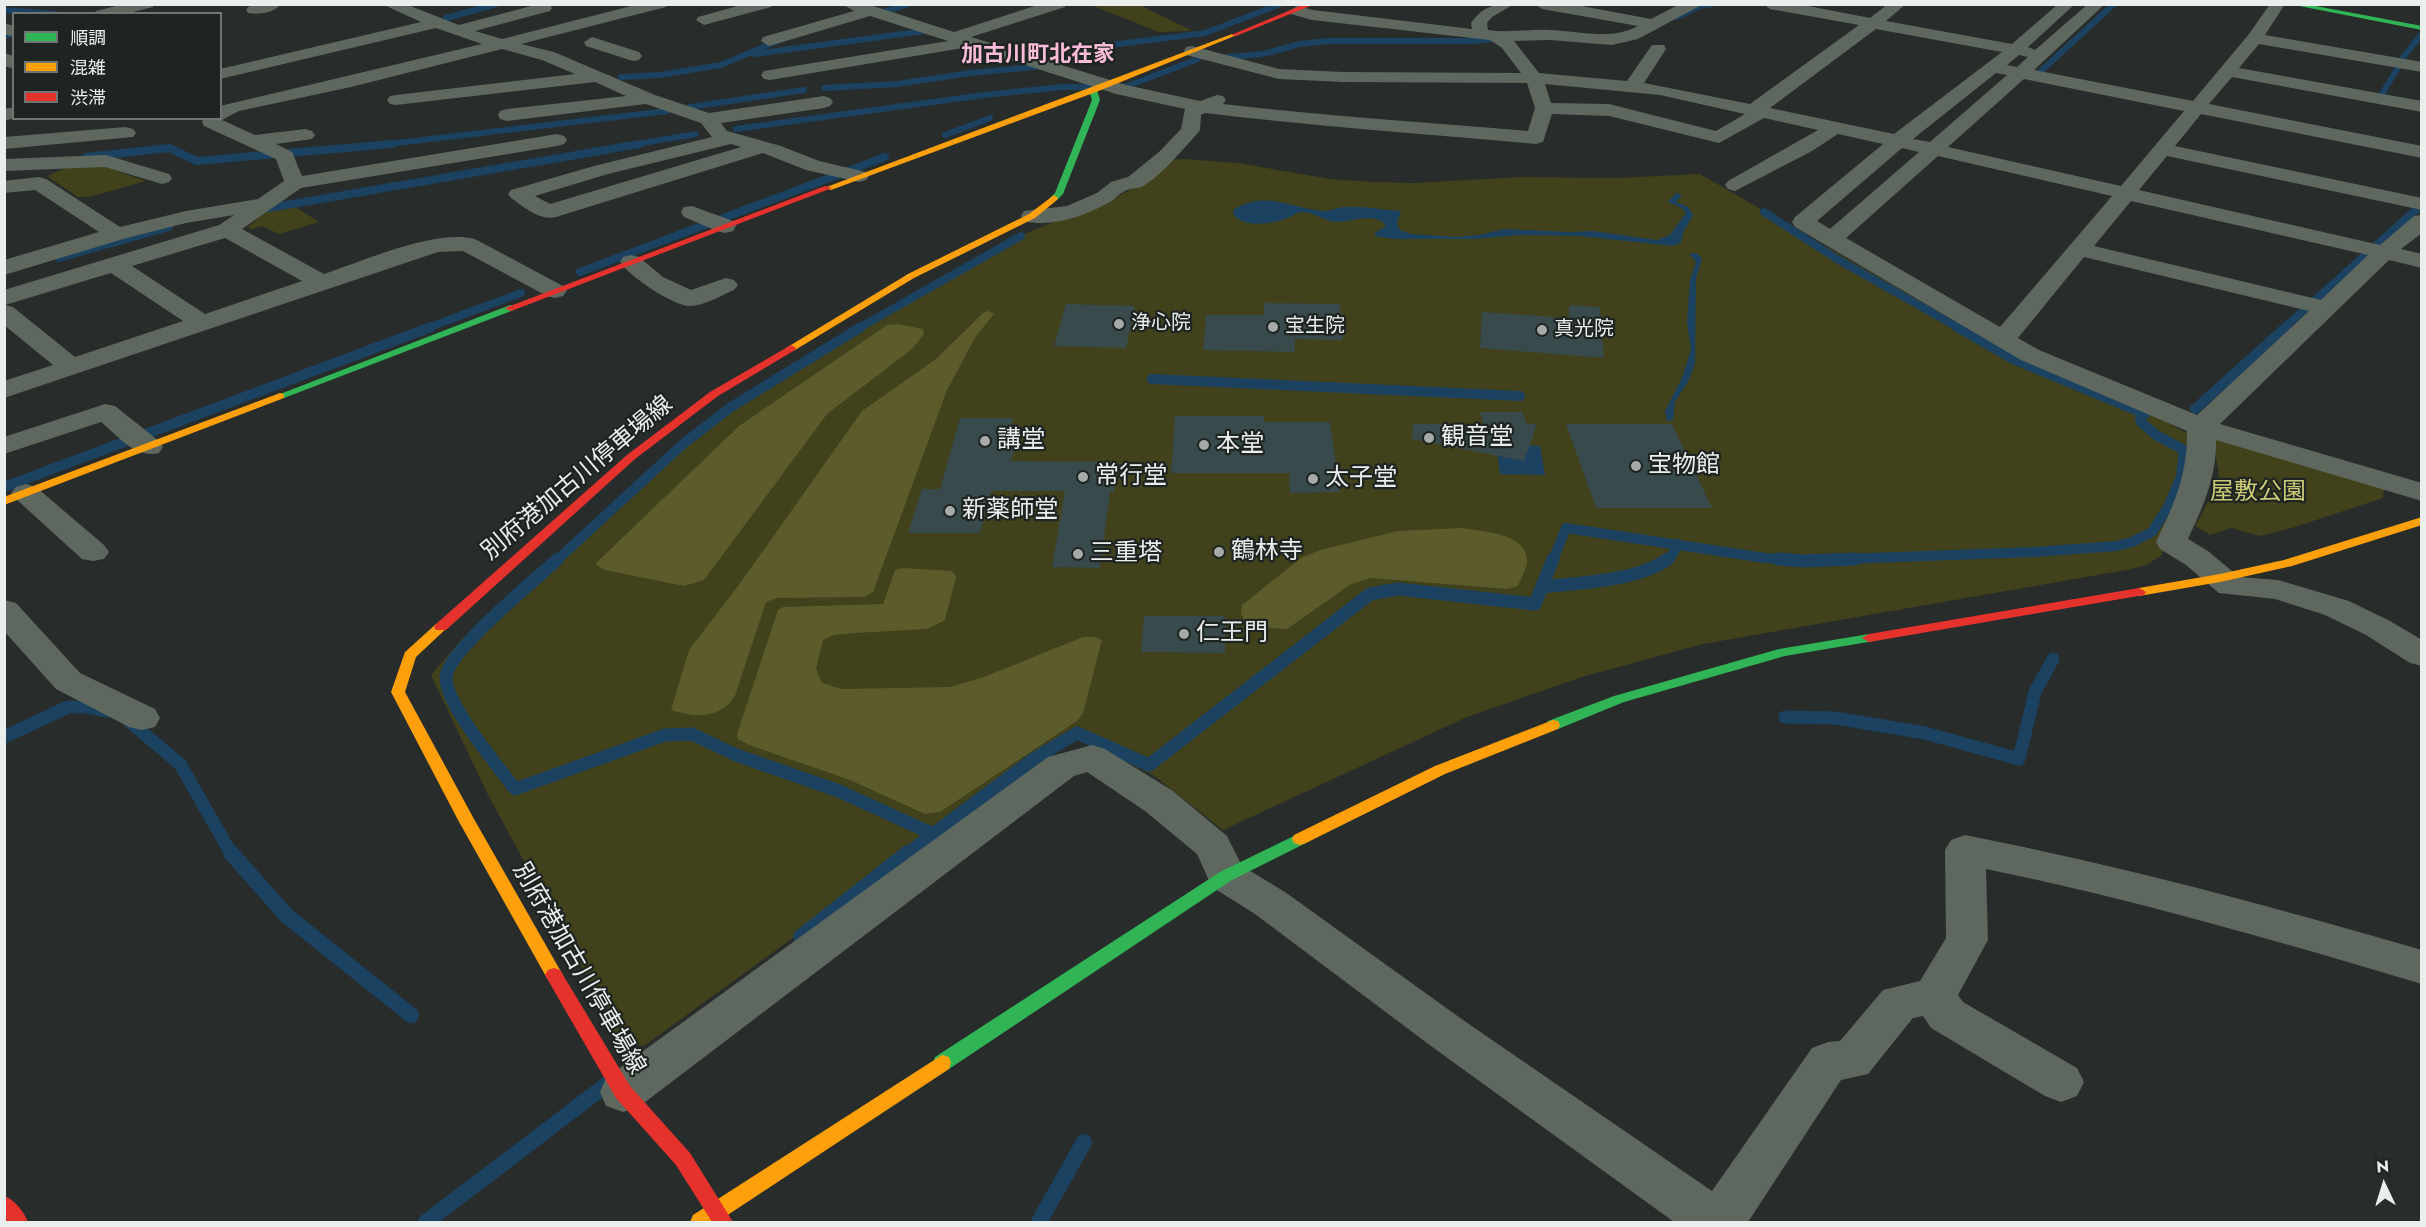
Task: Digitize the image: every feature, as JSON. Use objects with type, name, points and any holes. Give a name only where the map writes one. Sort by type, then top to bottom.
[{"type":"main road","points":[[2297,5],[2421,28]]},
{"type":"main road","points":[[15,497],[140,440],[631,262],[711,220],[1100,87],[1303,7]]},
{"type":"main road","name":"別府港加古川停車場線","points":[[720,1217],[683,1159],[623,1092],[472,830],[398,692],[410,655],[632,457],[714,394],[911,276],[1032,216],[1059,194],[1100,87]]},
{"type":"main road","points":[[700,1222],[720,1217],[1226,876],[1440,770],[1619,699],[1784,652],[2220,578],[2287,562],[2421,521]]},
{"type":"main road","points":[[4,1205],[18,1222]]},
{"type":"street","points":[[110,12],[147,4]]},
{"type":"street","points":[[389,4],[412,13],[437,15],[460,30],[548,56],[649,99],[708,119],[827,106],[792,71]]},
{"type":"street","points":[[222,111],[351,82],[660,4]]},
{"type":"street","points":[[704,20],[765,4]]},
{"type":"street","points":[[849,4],[1100,87],[1201,107],[1312,120],[1348,108],[1536,138],[1544,108],[1534,78],[1508,44],[1488,35],[1479,23],[1486,14],[1507,4]]},
{"type":"street","points":[[770,75],[891,56],[962,40],[1059,4]]},
{"type":"street","points":[[1542,4],[1654,24]]},
{"type":"street","points":[[1303,7],[1371,22],[1488,35],[1619,38],[1632,36],[1696,4]]},
{"type":"street","points":[[1770,4],[2041,55]]},
{"type":"street","points":[[1544,108],[1609,110],[1719,137],[1759,110],[1899,4]]},
{"type":"street","points":[[2068,4],[2014,50],[1898,141],[1803,222],[2030,355],[2201,427],[2421,492]]},
{"type":"street","points":[[1832,240],[2098,4]]},
{"type":"street","points":[[2002,340],[2255,38],[2278,4]]},
{"type":"street","points":[[83,8],[95,12]]},
{"type":"street","points":[[769,41],[869,11]]},
{"type":"street","points":[[460,30],[536,12]]},
{"type":"street","points":[[222,73],[437,15]]},
{"type":"street","points":[[1362,41],[1371,22]]},
{"type":"street","points":[[1619,38],[1658,50],[1633,86]]},
{"type":"street","points":[[2255,38],[2421,67]]},
{"type":"street","points":[[548,56],[588,44],[633,56]]},
{"type":"street","points":[[1192,51],[1279,74],[1343,77],[1534,78],[1633,86],[1759,110],[2377,249],[2421,261]]},
{"type":"street","points":[[891,56],[907,70]]},
{"type":"street","points":[[1992,67],[2421,152]]},
{"type":"street","points":[[2226,71],[2418,110]]},
{"type":"street","points":[[1250,86],[1279,74]]},
{"type":"street","points":[[396,100],[442,91],[596,77]]},
{"type":"street","points":[[1339,139],[1348,108],[1343,77]]},
{"type":"street","points":[[1032,216],[1074,211],[1104,197],[1118,186],[1136,182],[1166,156],[1190,129],[1192,112],[1230,94]]},
{"type":"street","points":[[507,115],[649,99]]},
{"type":"street","points":[[708,119],[720,135],[762,147],[813,166],[849,174]]},
{"type":"street","points":[[87,136],[104,120]]},
{"type":"street","points":[[212,120],[211,122],[270,148],[295,183]]},
{"type":"street","points":[[1735,184],[1805,147],[1835,127]]},
{"type":"street","points":[[1190,129],[1212,131]]},
{"type":"street","points":[[4,142],[126,133]]},
{"type":"street","points":[[270,148],[305,135]]},
{"type":"street","points":[[733,138],[601,170],[518,194],[548,212],[762,147]]},
{"type":"street","points":[[4,298],[227,230],[295,183],[557,140]]},
{"type":"street","points":[[2162,149],[2421,204]]},
{"type":"street","points":[[14,165],[106,161],[157,172]]},
{"type":"street","points":[[14,165],[116,234]]},
{"type":"street","points":[[4,187],[39,183]]},
{"type":"street","points":[[4,268],[116,234],[186,217],[257,208]]},
{"type":"street","points":[[2201,427],[2325,308],[2377,249],[2421,221]]},
{"type":"street","points":[[227,230],[322,282]]},
{"type":"street","points":[[4,390],[436,245],[467,244],[555,291]]},
{"type":"street","points":[[2079,249],[2325,308]]},
{"type":"street","points":[[631,262],[655,282],[690,299],[726,285]]},
{"type":"street","points":[[115,265],[201,322]]},
{"type":"street","points":[[4,312],[70,366]]},
{"type":"street","points":[[4,446],[105,412],[140,440]]},
{"type":"street","points":[[2201,427],[2203,452],[2199,481],[2171,542],[2197,558],[2230,586],[2278,590],[2337,608],[2378,628],[2421,655]]},
{"type":"street","points":[[15,497],[93,552]]},
{"type":"street","points":[[4,610],[68,681],[142,718]]},
{"type":"street","points":[[623,1092],[1061,766],[1092,758],[1159,801],[1213,846],[1226,876],[1270,903],[1447,1033],[1714,1222]]},
{"type":"street","points":[[1720,1222],[1828,1062],[1852,1060],[1899,1003],[1934,996],[1967,940],[1965,850],[2062,868],[2253,916],[2421,967]]},
{"type":"street","points":[[1934,996],[1947,1015],[2061,1082]]},
{"type":"green space","points":[[1091,5],[1151,5],[1143,7],[1193,31],[1159,32]]},
{"type":"green space","points":[[1172,160],[1238,163],[1330,179],[1372,182],[1416,183],[1521,177],[1616,178],[1700,174],[2019,358],[2153,414],[2193,437],[2162,555],[2146,565],[2132,569],[1703,644],[1582,677],[1467,717],[1223,830],[1153,775],[1076,737],[1038,760],[644,1046],[619,1045],[587,977],[488,795],[431,675],[461,640],[691,432],[719,412],[897,303],[1017,235],[1097,208],[1144,182]]},
{"type":"green space","points":[[97,164],[146,181],[90,197],[78,197],[47,176],[71,166]]},
{"type":"green space","points":[[294,206],[319,222],[279,234],[262,226],[252,229],[248,227],[267,211]]},
{"type":"green space","name":"屋敷公園","points":[[2212,435],[2384,488],[2383,498],[2292,528],[2260,536],[2231,528],[2210,535],[2195,526],[2219,475]]},
{"type":"shaded area","points":[[988,311],[994,314],[976,336],[947,390],[873,592],[864,597],[777,598],[766,602],[735,696],[729,704],[706,715],[671,710],[689,650],[741,582],[862,411],[936,359],[983,313]]},
{"type":"shaded area","points":[[897,324],[923,329],[924,334],[912,349],[827,414],[704,580],[684,586],[605,570],[595,564],[739,426],[887,325]]},
{"type":"shaded area","points":[[1462,528],[1491,532],[1518,543],[1524,550],[1527,562],[1518,586],[1507,589],[1372,578],[1351,584],[1287,629],[1246,622],[1241,614],[1242,605],[1301,558],[1320,550],[1398,531]]},
{"type":"shaded area","points":[[903,568],[952,571],[956,577],[945,620],[927,629],[834,635],[823,640],[816,669],[822,683],[842,689],[950,687],[984,677],[1083,637],[1095,637],[1102,640],[1083,713],[1077,721],[940,812],[925,814],[850,780],[749,745],[738,739],[737,734],[778,610],[783,607],[883,604],[895,570]]},
{"type":"water","points":[[1676,193],[1682,195],[1676,202],[1688,207],[1693,215],[1683,233],[1681,243],[1672,246],[1580,236],[1519,235],[1474,239],[1394,239],[1375,236],[1375,233],[1386,226],[1370,218],[1333,222],[1298,212],[1276,222],[1260,224],[1244,222],[1233,214],[1234,209],[1246,204],[1268,200],[1323,211],[1353,207],[1401,211],[1397,223],[1400,230],[1411,234],[1456,237],[1479,235],[1504,229],[1593,231],[1657,240],[1670,235],[1686,213],[1682,208],[1668,202]]},
{"type":"water","points":[[1696,253],[1702,258],[1696,279],[1695,364],[1688,382],[1675,401],[1673,420],[1667,421],[1665,411],[1682,378],[1691,350],[1687,322],[1690,280],[1696,262],[1689,254]]},
{"type":"water","points":[[1496,444],[1540,446],[1545,475],[1500,474]]},
{"type":"building","name":"宝生院","points":[[1264,303],[1340,304],[1343,340],[1295,339],[1295,352],[1203,350],[1206,315],[1264,315]]},
{"type":"building","name":"浄心院","points":[[1066,304],[1135,306],[1126,348],[1054,346]]},
{"type":"building","name":"真光院","points":[[1569,305],[1600,307],[1604,358],[1480,348],[1482,312],[1569,318]]},
{"type":"building","points":[[1480,412],[1522,412],[1527,424],[1537,424],[1524,461],[1412,439],[1413,424],[1484,424]]},
{"type":"building","points":[[1175,416],[1264,416],[1264,422],[1330,422],[1340,492],[1290,493],[1289,473],[1171,473]]},
{"type":"building","points":[[960,418],[1013,418],[1010,433],[1018,433],[1011,461],[1118,462],[1114,492],[1110,492],[1100,568],[1052,567],[1065,491],[991,491],[980,533],[908,533],[922,489],[940,489]]},
{"type":"building","name":"宝物館","points":[[1566,424],[1672,424],[1712,508],[1596,508]]},
{"type":"building","name":"仁王門","points":[[1144,616],[1225,616],[1225,653],[1141,652]]},
{"type":"waterway","points":[[446,18],[497,4]]},
{"type":"waterway","points":[[886,11],[909,4]]},
{"type":"waterway","points":[[1051,62],[1111,45],[1205,33],[1281,4]]},
{"type":"waterway","points":[[1677,17],[1700,6],[1712,4]]},
{"type":"waterway","points":[[2041,71],[2114,4]]},
{"type":"waterway","points":[[4,10],[30,12]]},
{"type":"waterway","points":[[754,54],[925,31]]},
{"type":"waterway","points":[[4,36],[12,34]]},
{"type":"waterway","points":[[2400,61],[2420,36]]},
{"type":"waterway","points":[[1228,57],[1263,54],[1300,44],[1328,41],[1473,41],[1503,38]]},
{"type":"waterway","points":[[621,77],[660,75],[721,65],[780,40]]},
{"type":"waterway","points":[[1115,87],[1125,87],[1198,59]]},
{"type":"waterway","points":[[2380,97],[2399,66]]},
{"type":"waterway","points":[[824,88],[897,84],[970,73],[1035,67]]},
{"type":"waterway","points":[[736,129],[984,95],[1063,87],[1098,87]]},
{"type":"waterway","points":[[690,107],[804,90]]},
{"type":"waterway","points":[[380,145],[667,111]]},
{"type":"waterway","points":[[945,135],[990,118]]},
{"type":"waterway","points":[[631,145],[696,134]]},
{"type":"waterway","points":[[86,157],[169,148],[197,161],[392,144]]},
{"type":"waterway","points":[[257,210],[640,144]]},
{"type":"waterway","points":[[580,272],[885,157]]},
{"type":"waterway","points":[[2284,328],[2418,208]]},
{"type":"waterway","points":[[1764,212],[1837,259],[1959,328]]},
{"type":"waterway","points":[[59,258],[169,227]]},
{"type":"waterway","points":[[859,328],[1021,236]]},
{"type":"waterway","points":[[427,328],[521,293]]},
{"type":"waterway","points":[[4,487],[431,327]]},
{"type":"waterway","points":[[557,560],[683,444],[731,407],[861,327]]},
{"type":"waterway","points":[[1816,560],[2034,552],[2117,546],[2132,542],[2152,532],[2168,507],[2181,477],[2184,450],[2156,435],[2141,422],[2140,419],[2145,414],[2015,360],[1957,327]]},
{"type":"waterway","points":[[2195,409],[2286,327]]},
{"type":"waterway","points":[[1152,379],[1520,396]]},
{"type":"waterway","points":[[1553,560],[1566,528],[1678,545]]},
{"type":"waterway","points":[[1666,560],[1671,557],[1678,545]]},
{"type":"waterway","points":[[1678,545],[1765,558],[1797,560]]},
{"type":"waterway","points":[[558,559],[476,634],[450,666],[446,677],[448,689],[463,718],[515,789],[665,735],[692,734],[736,755],[839,791],[933,834]]},
{"type":"waterway","points":[[933,834],[1035,758],[1077,733],[1149,765],[1370,594],[1398,589],[1535,604],[1553,559]]},
{"type":"waterway","points":[[1542,587],[1625,576],[1641,572],[1668,559]]},
{"type":"waterway","points":[[1778,559],[1803,561],[1855,559]]},
{"type":"waterway","points":[[1785,717],[1835,718],[1925,733],[2019,759],[2035,692],[2053,659]]},
{"type":"waterway","points":[[4,737],[68,707],[87,707],[108,711]]},
{"type":"waterway","points":[[129,721],[180,764],[232,855]]},
{"type":"waterway","points":[[906,855],[933,834]]},
{"type":"waterway","points":[[231,853],[287,916],[411,1015]]},
{"type":"waterway","points":[[801,937],[908,853]]},
{"type":"waterway","points":[[426,1222],[610,1082]]},
{"type":"waterway","points":[[1039,1222],[1084,1142]]},
{"type":"traffic: fast","points":[[2292,4],[2422,28]]},
{"type":"traffic: fast","points":[[1054,198],[1059,194],[1096,100],[1093,90]]},
{"type":"traffic: fast","points":[[280,396],[510,308]]},
{"type":"traffic: fast","points":[[1553,725],[1619,699],[1784,652],[1869,638]]},
{"type":"traffic: fast","points":[[942,1063],[1226,876],[1300,839]]},
{"type":"traffic: slow","points":[[828,188],[1234,35]]},
{"type":"traffic: slow","points":[[791,348],[911,276],[1032,216],[1054,198]]},
{"type":"traffic: slow","points":[[4,501],[280,396]]},
{"type":"traffic: slow","points":[[2139,592],[2220,578],[2287,563],[2422,521]]},
{"type":"traffic: slow","points":[[441,627],[410,655],[398,692],[466,820],[554,975]]},
{"type":"traffic: slow","points":[[1300,839],[1440,770],[1553,725]]},
{"type":"traffic: slow","points":[[700,1222],[942,1063]]},
{"type":"traffic: jam","points":[[1234,35],[1312,4]]},
{"type":"traffic: jam","points":[[510,308],[828,188]]},
{"type":"traffic: jam","points":[[441,627],[631,457],[714,394],[791,348]]},
{"type":"traffic: jam","points":[[1869,638],[2139,592]]},
{"type":"traffic: jam","points":[[554,975],[623,1092],[683,1159],[723,1222]]},
{"type":"traffic: jam","points":[[4,1205],[18,1222]]},
{"type":"place","name":"浄心院","points":[[1119,324]]},
{"type":"place","name":"宝生院","points":[[1273,327]]},
{"type":"place","name":"真光院","points":[[1542,330]]},
{"type":"place","name":"観音堂","points":[[1429,438]]},
{"type":"place","name":"講堂","points":[[985,441]]},
{"type":"place","name":"本堂","points":[[1204,445]]},
{"type":"place","name":"宝物館","points":[[1636,466]]},
{"type":"place","name":"常行堂","points":[[1083,477]]},
{"type":"place","name":"太子堂","points":[[1313,479]]},
{"type":"place","name":"新薬師堂","points":[[950,511]]},
{"type":"place","name":"鶴林寺","points":[[1219,552]]},
{"type":"place","name":"三重塔","points":[[1078,554]]},
{"type":"place","name":"仁王門","points":[[1184,634]]},
{"type":"district","name":"加古川町北在家","points":[[1038,56]]}]
